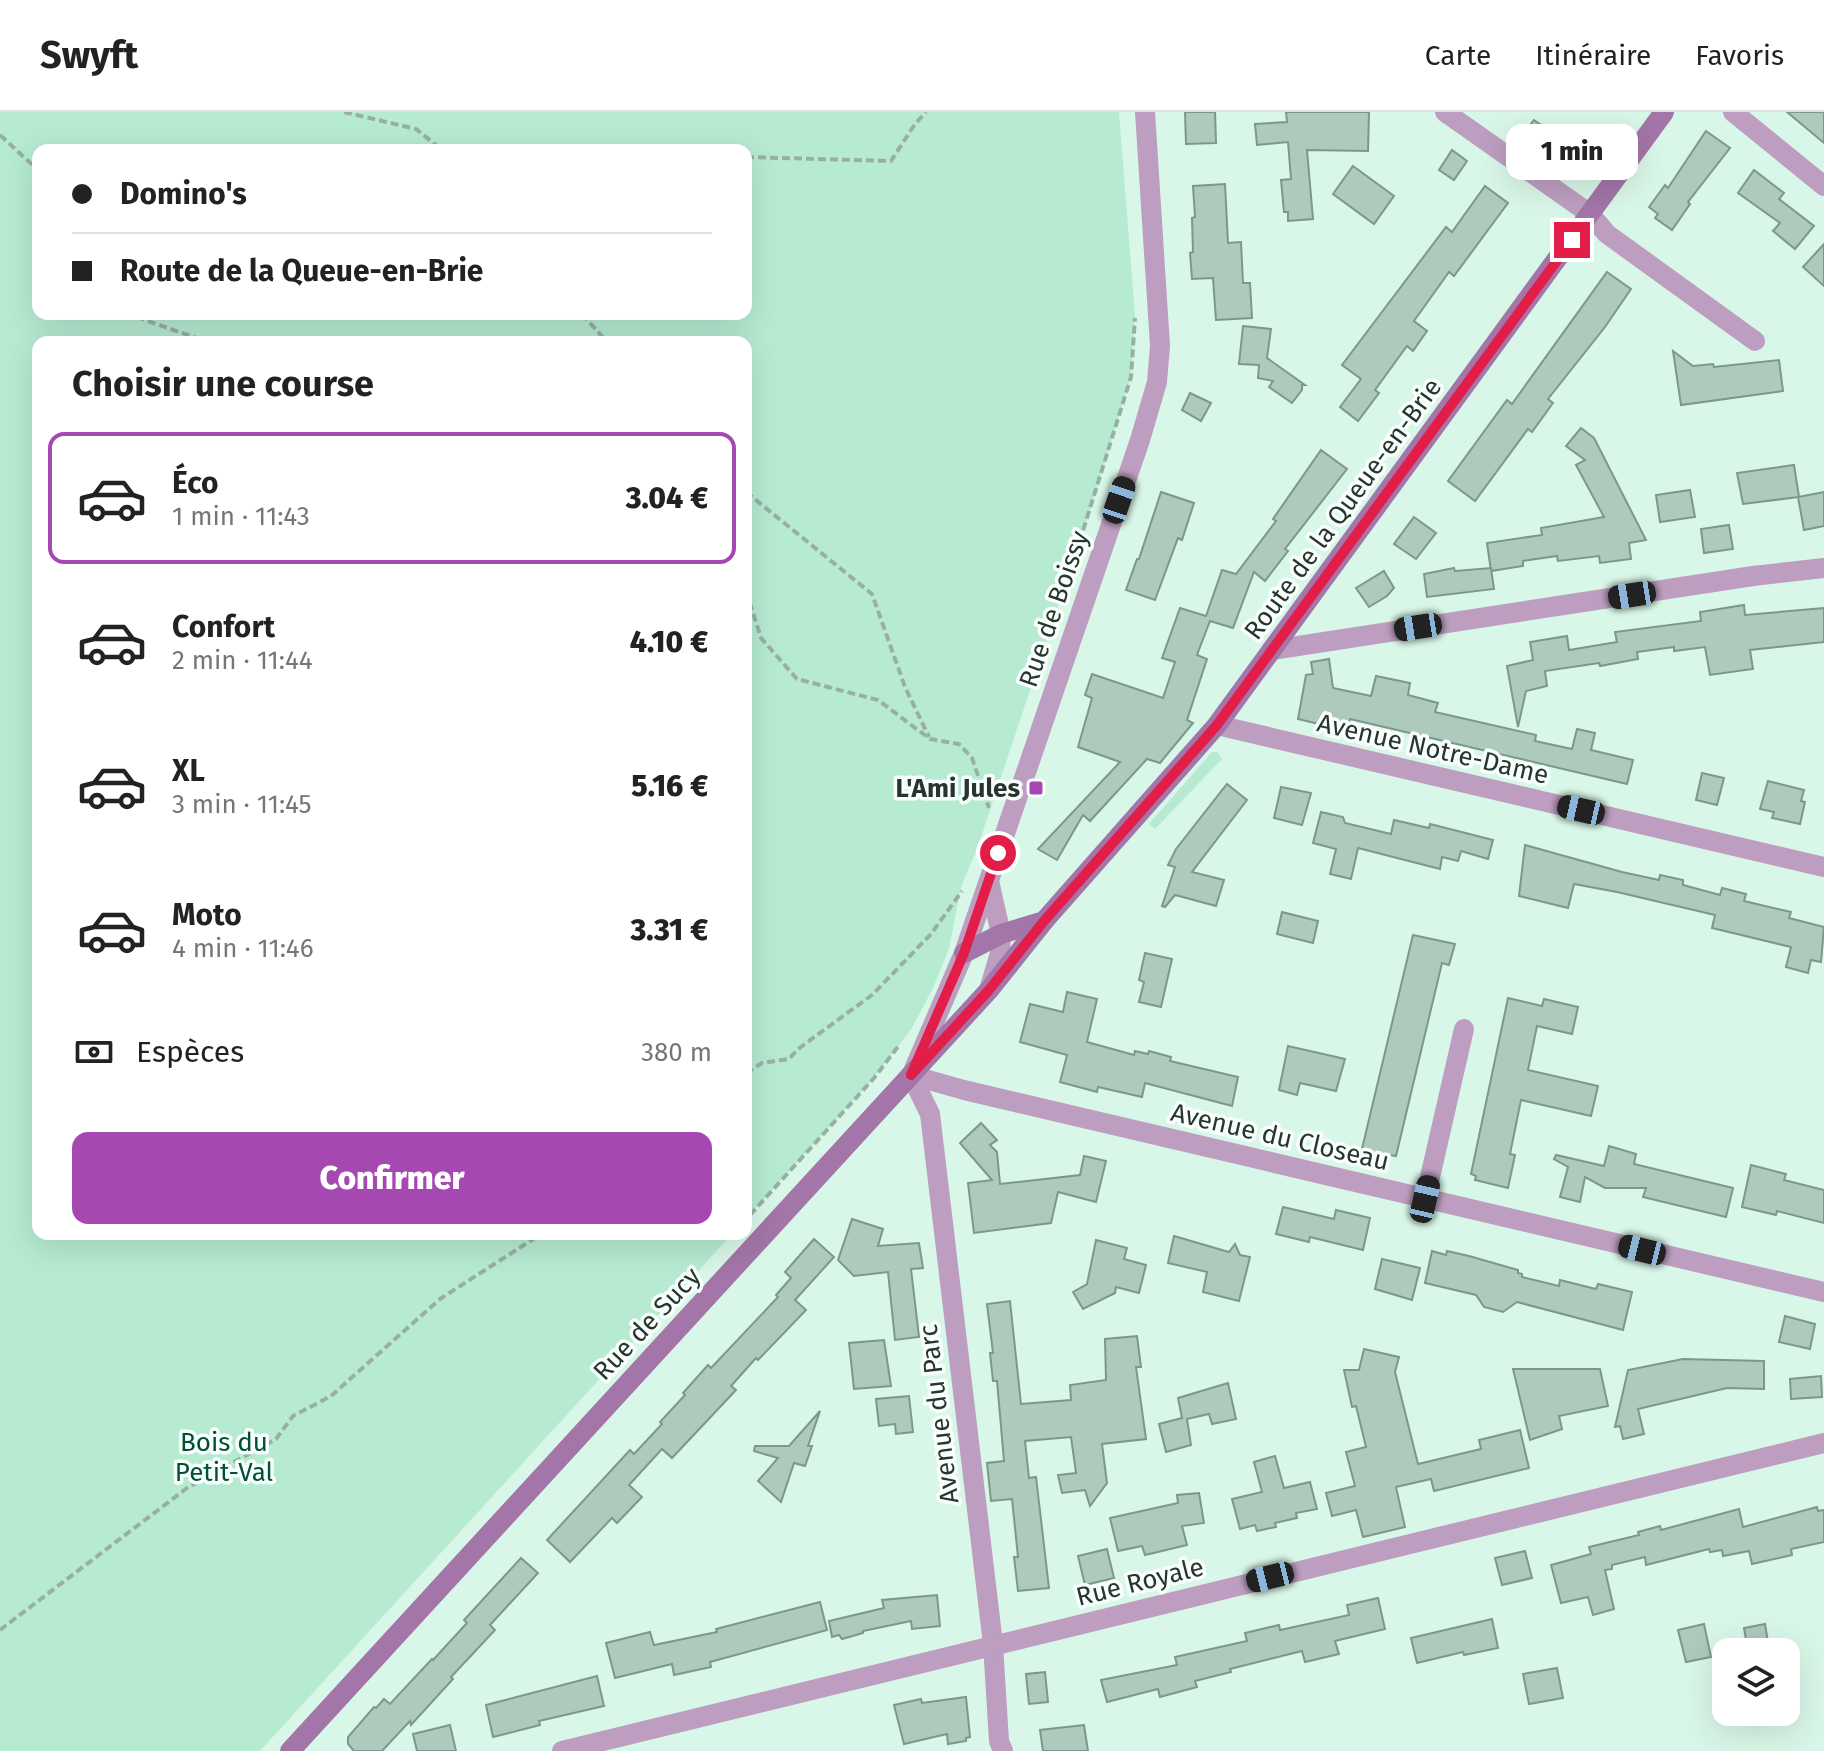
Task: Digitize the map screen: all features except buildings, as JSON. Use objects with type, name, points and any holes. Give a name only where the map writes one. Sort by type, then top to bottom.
[{"type":"main road","name":"Route de la Queue-en-Brie","points":[[1044,921],[1217,725],[1664,112]]},
{"type":"main road","points":[[964,953],[1001,934],[1044,921]]},
{"type":"main road","name":"Rue de Sucy","points":[[290,1751],[989,990],[1044,921]]},
{"type":"street","name":"Rue de Boissy","points":[[911,1075],[964,953],[974,885],[1140,440],[1157,382],[1159,314],[1145,112]]},
{"type":"street","points":[[1445,112],[1590,214],[1607,234],[1755,341]]},
{"type":"street","points":[[1733,112],[1824,186]]},
{"type":"street","points":[[1272,650],[1753,576],[1824,568]]},
{"type":"street","name":"Avenue Notre-Dame","points":[[1217,725],[1824,867]]},
{"type":"street","points":[[974,885],[1001,934],[1000,953],[989,990]]},
{"type":"street","points":[[1425,1199],[1464,1029]]},
{"type":"street","name":"Avenue du Closeau","points":[[911,1075],[1824,1292]]},
{"type":"street","name":"Avenue du Parc","points":[[911,1075],[930,1114],[993,1644],[999,1741],[1003,1751]]},
{"type":"street","name":"Rue Royale","points":[[562,1751],[1824,1443]]},
{"type":"path","points":[[344,112],[416,129],[435,144]]},
{"type":"path","points":[[752,157],[891,161],[926,112]]},
{"type":"path","points":[[0,135],[32,164]]},
{"type":"path","points":[[1075,556],[1131,377],[1135,316]]},
{"type":"path","points":[[145,320],[191,336]]},
{"type":"path","points":[[587,320],[602,336]]},
{"type":"path","points":[[752,497],[872,594],[905,687],[930,739]]},
{"type":"path","points":[[752,610],[761,638],[797,679],[878,700],[930,739],[959,744],[972,758],[989,808]]},
{"type":"path","points":[[985,822],[994,793]]},
{"type":"path","points":[[968,895],[974,885]]},
{"type":"path","points":[[752,1069],[762,1063],[789,1059],[798,1049],[872,995],[974,885]]},
{"type":"path","points":[[752,1212],[874,1078],[902,1041]]},
{"type":"path","points":[[0,1630],[187,1488],[276,1439],[293,1416],[331,1396],[440,1299],[532,1240]]},
{"type":"green space","name":"Bois du Petit-Val","points":[[0,112],[1119,112],[1135,316],[1131,377],[1090,511],[977,849],[961,887],[949,949],[912,1028],[874,1078],[752,1212],[752,336],[32,336],[32,1240],[727,1240],[260,1751],[0,1751]]},
{"type":"green space","points":[[1212,752],[1217,752],[1222,759],[1155,829],[1149,824]]},
{"type":"place","name":"L'Ami Jules","points":[[1036,788]]},
{"type":"route","points":[[998,853],[964,953],[911,1075],[989,990],[1044,921],[1217,725],[1572,240]]}]
